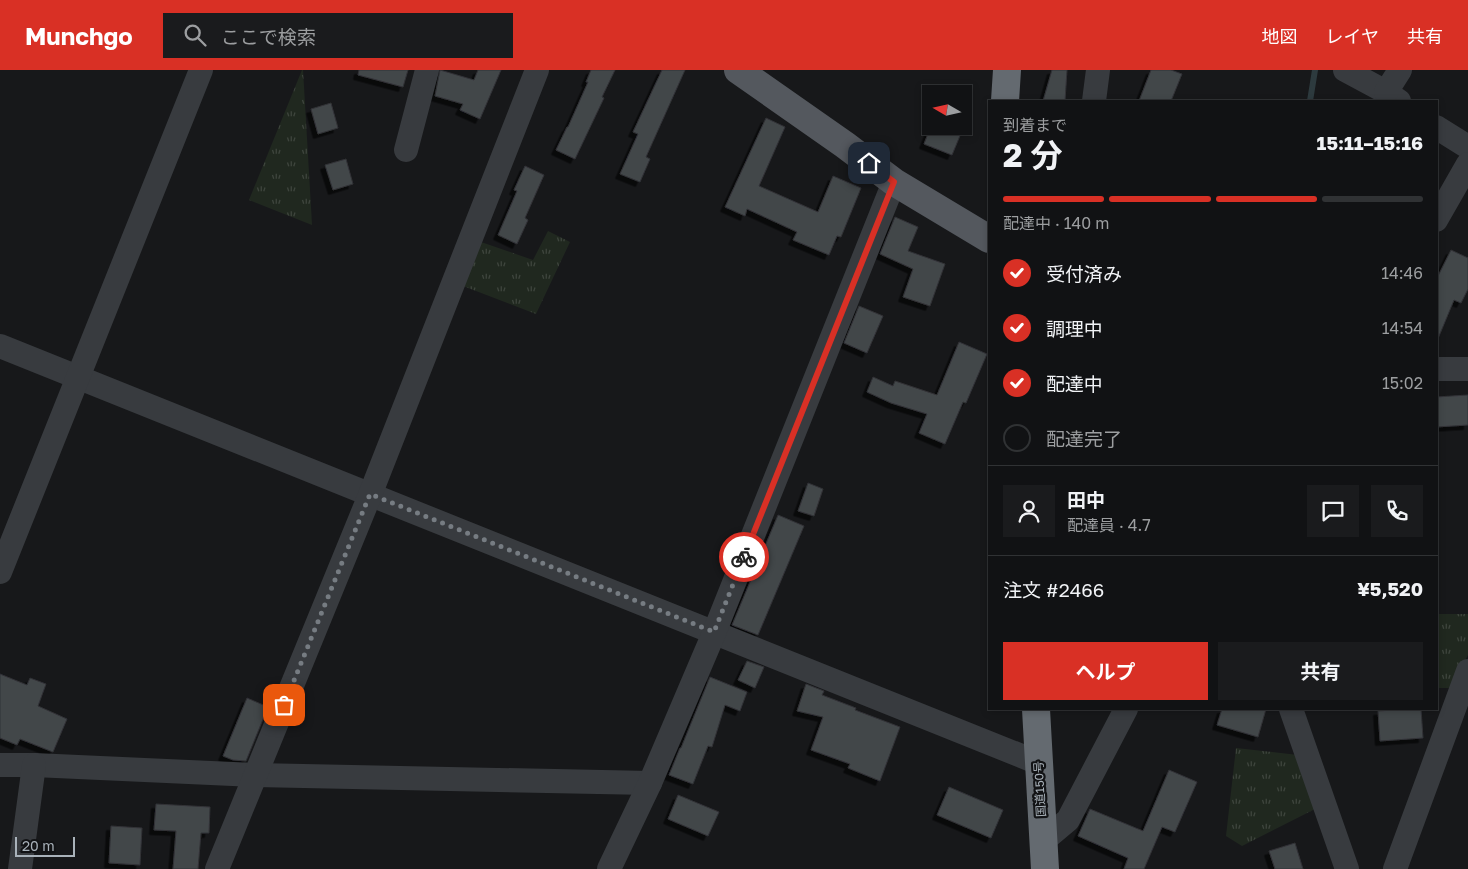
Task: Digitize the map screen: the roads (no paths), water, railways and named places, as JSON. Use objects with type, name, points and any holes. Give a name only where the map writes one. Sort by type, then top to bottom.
[{"type":"highway","points":[[1005,100],[1006,70]]},
{"type":"highway","name":"国道150号","points":[[1036,710],[1045,869]]},
{"type":"main road","points":[[738,70],[845,144],[894,182],[988,237]]},
{"type":"street","points":[[0,572],[201,70]]},
{"type":"street","points":[[406,150],[427,70]]},
{"type":"street","points":[[217,869],[370,494],[537,70]]},
{"type":"street","points":[[1094,100],[1098,70]]},
{"type":"street","points":[[1345,70],[1392,97],[1400,70]]},
{"type":"street","points":[[1438,128],[1468,147]]},
{"type":"street","points":[[1438,216],[1468,164]]},
{"type":"street","points":[[609,869],[650,782],[714,632],[894,182]]},
{"type":"street","points":[[0,346],[1039,763]]},
{"type":"street","points":[[1438,369],[1468,369]]},
{"type":"street","points":[[1395,869],[1468,671]]},
{"type":"street","points":[[1043,841],[1068,820],[1125,710]]},
{"type":"street","points":[[1291,710],[1347,869]]},
{"type":"street","points":[[0,765],[255,775],[650,782]]},
{"type":"street","points":[[20,869],[34,765]]},
{"type":"waterway","points":[[1310,100],[1315,70]]}]
